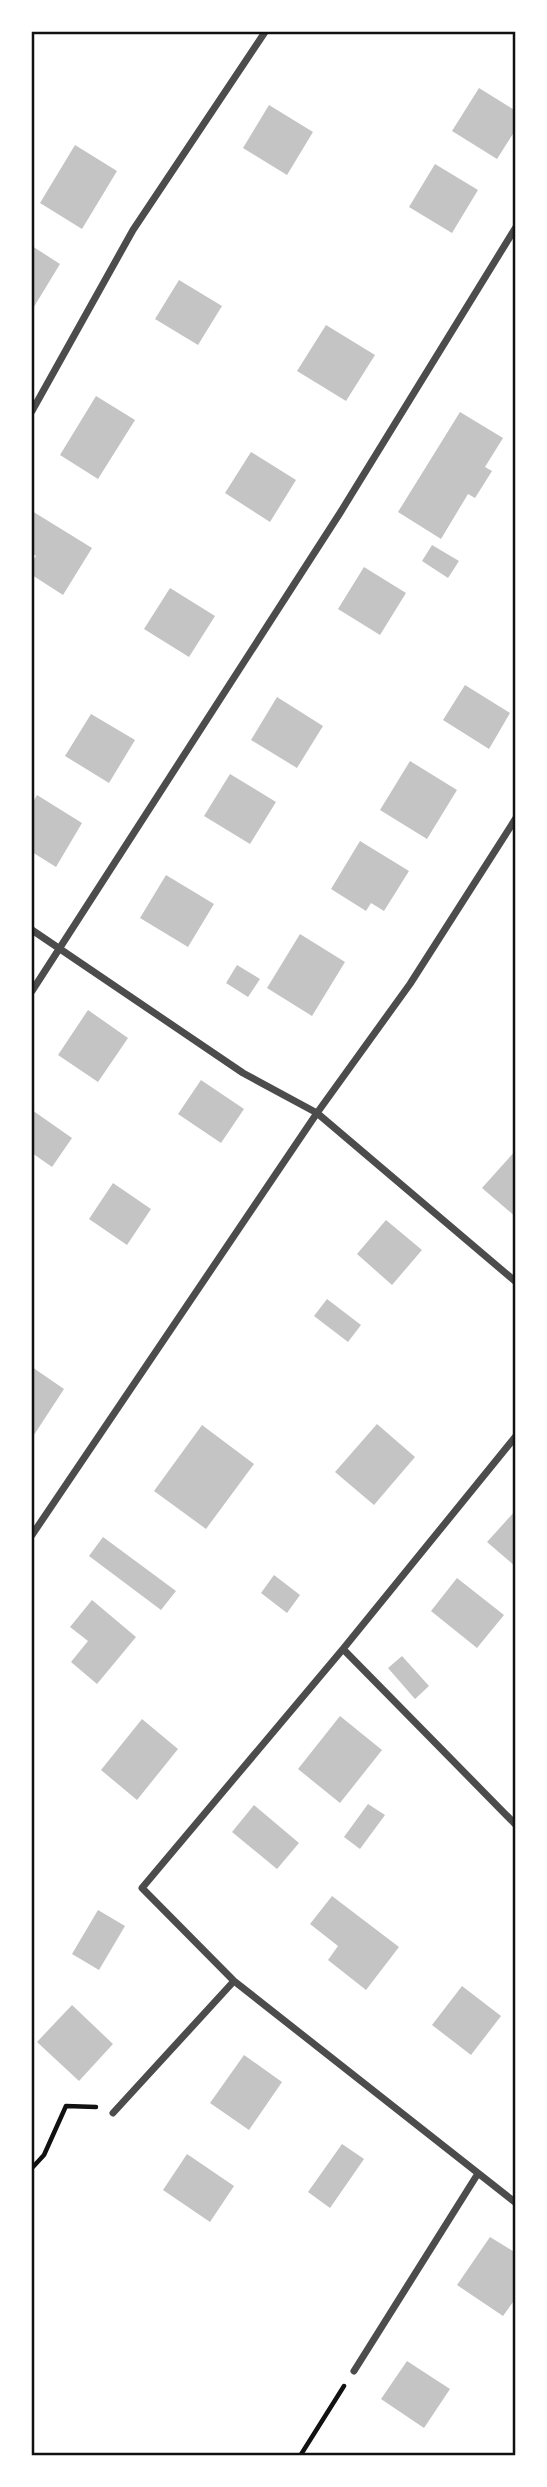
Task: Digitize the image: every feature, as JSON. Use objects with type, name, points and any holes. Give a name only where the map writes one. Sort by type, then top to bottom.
[{"type":"street","points":[[32,411],[133,230],[265,32]]},
{"type":"street","points":[[32,991],[340,513],[516,227]]},
{"type":"street","points":[[32,1535],[317,1114],[410,984],[512,830],[516,818]]},
{"type":"street","points":[[32,930],[243,1073],[317,1114],[516,1282]]},
{"type":"street","points":[[516,1436],[343,1649],[142,1888],[234,1981],[477,2175],[516,2203]]},
{"type":"street","points":[[343,1649],[516,1825]]},
{"type":"street","points":[[113,2113],[234,1981]]},
{"type":"street","points":[[354,2371],[477,2175]]},
{"type":"path","points":[[32,2168],[44,2155],[66,2106],[92,2105],[113,2113]]},
{"type":"path","points":[[300,2455],[354,2371]]},
{"type":"building","points":[[479,88],[516,111],[516,129],[497,159],[452,131]]},
{"type":"building","points":[[269,105],[313,132],[287,175],[243,148]]},
{"type":"building","points":[[75,145],[117,171],[82,229],[40,203]]},
{"type":"building","points":[[435,164],[478,190],[452,233],[409,207]]},
{"type":"building","points":[[32,246],[60,264],[32,310]]},
{"type":"building","points":[[179,280],[222,306],[198,345],[155,319]]},
{"type":"building","points":[[326,325],[375,355],[346,401],[297,371]]},
{"type":"building","points":[[96,396],[135,420],[98,479],[60,455]]},
{"type":"building","points":[[460,412],[503,438],[485,467],[492,471],[475,498],[468,494],[441,539],[398,512]]},
{"type":"building","points":[[251,452],[296,480],[270,522],[225,493]]},
{"type":"building","points":[[32,511],[92,548],[63,595],[32,575],[32,562],[36,556],[32,553]]},
{"type":"building","points":[[432,545],[459,561],[448,578],[422,561]]},
{"type":"building","points":[[364,567],[406,593],[380,635],[338,609]]},
{"type":"building","points":[[170,588],[215,616],[189,657],[144,629]]},
{"type":"building","points":[[465,685],[510,713],[489,749],[443,720]]},
{"type":"building","points":[[277,697],[323,726],[297,768],[251,740]]},
{"type":"building","points":[[91,714],[135,740],[109,783],[65,756]]},
{"type":"building","points":[[410,761],[457,790],[427,839],[380,810]]},
{"type":"building","points":[[230,774],[276,802],[250,844],[204,816]]},
{"type":"building","points":[[37,795],[82,823],[56,867],[32,852],[32,804]]},
{"type":"building","points":[[360,841],[409,871],[384,911],[371,903],[366,911],[331,889]]},
{"type":"building","points":[[166,875],[214,904],[188,947],[140,918]]},
{"type":"building","points":[[300,934],[345,962],[312,1016],[267,988]]},
{"type":"building","points":[[237,965],[260,979],[248,997],[226,983]]},
{"type":"building","points":[[88,1010],[128,1038],[98,1082],[58,1055]]},
{"type":"building","points":[[201,1080],[244,1109],[221,1143],[178,1114]]},
{"type":"building","points":[[32,1110],[72,1138],[52,1167],[32,1153]]},
{"type":"building","points":[[516,1150],[516,1217],[482,1188]]},
{"type":"building","points":[[113,1183],[151,1209],[127,1245],[89,1219]]},
{"type":"building","points":[[386,1220],[422,1250],[392,1285],[357,1254]]},
{"type":"building","points":[[327,1299],[361,1325],[348,1342],[314,1316]]},
{"type":"building","points":[[32,1367],[64,1389],[32,1438]]},
{"type":"building","points":[[377,1424],[415,1457],[374,1505],[335,1472]]},
{"type":"building","points":[[202,1425],[254,1464],[206,1529],[154,1491]]},
{"type":"building","points":[[516,1510],[516,1567],[487,1542]]},
{"type":"building","points":[[103,1537],[176,1591],[161,1610],[89,1556]]},
{"type":"building","points":[[274,1575],[300,1595],[287,1613],[261,1593]]},
{"type":"building","points":[[457,1578],[504,1615],[477,1648],[431,1611]]},
{"type":"building","points":[[92,1600],[136,1637],[97,1684],[71,1662],[88,1641],[70,1627]]},
{"type":"building","points":[[402,1656],[429,1686],[415,1699],[388,1668]]},
{"type":"building","points":[[340,1716],[382,1750],[340,1803],[298,1769]]},
{"type":"building","points":[[142,1719],[178,1749],[137,1800],[101,1770]]},
{"type":"building","points":[[368,1804],[385,1815],[360,1849],[344,1837]]},
{"type":"building","points":[[254,1805],[299,1843],[277,1869],[232,1832]]},
{"type":"building","points":[[332,1896],[399,1947],[366,1990],[328,1960],[338,1946],[310,1924]]},
{"type":"building","points":[[98,1910],[125,1926],[99,1970],[72,1954]]},
{"type":"building","points":[[462,1986],[501,2016],[471,2055],[432,2025]]},
{"type":"building","points":[[72,2005],[113,2044],[79,2081],[37,2042]]},
{"type":"building","points":[[244,2055],[282,2082],[249,2130],[210,2103]]},
{"type":"building","points":[[342,2144],[364,2159],[330,2208],[308,2192]]},
{"type":"building","points":[[187,2154],[234,2186],[210,2222],[163,2190]]},
{"type":"building","points":[[490,2237],[516,2253],[516,2298],[503,2316],[457,2285]]},
{"type":"building","points":[[407,2361],[450,2389],[424,2428],[381,2399]]}]
